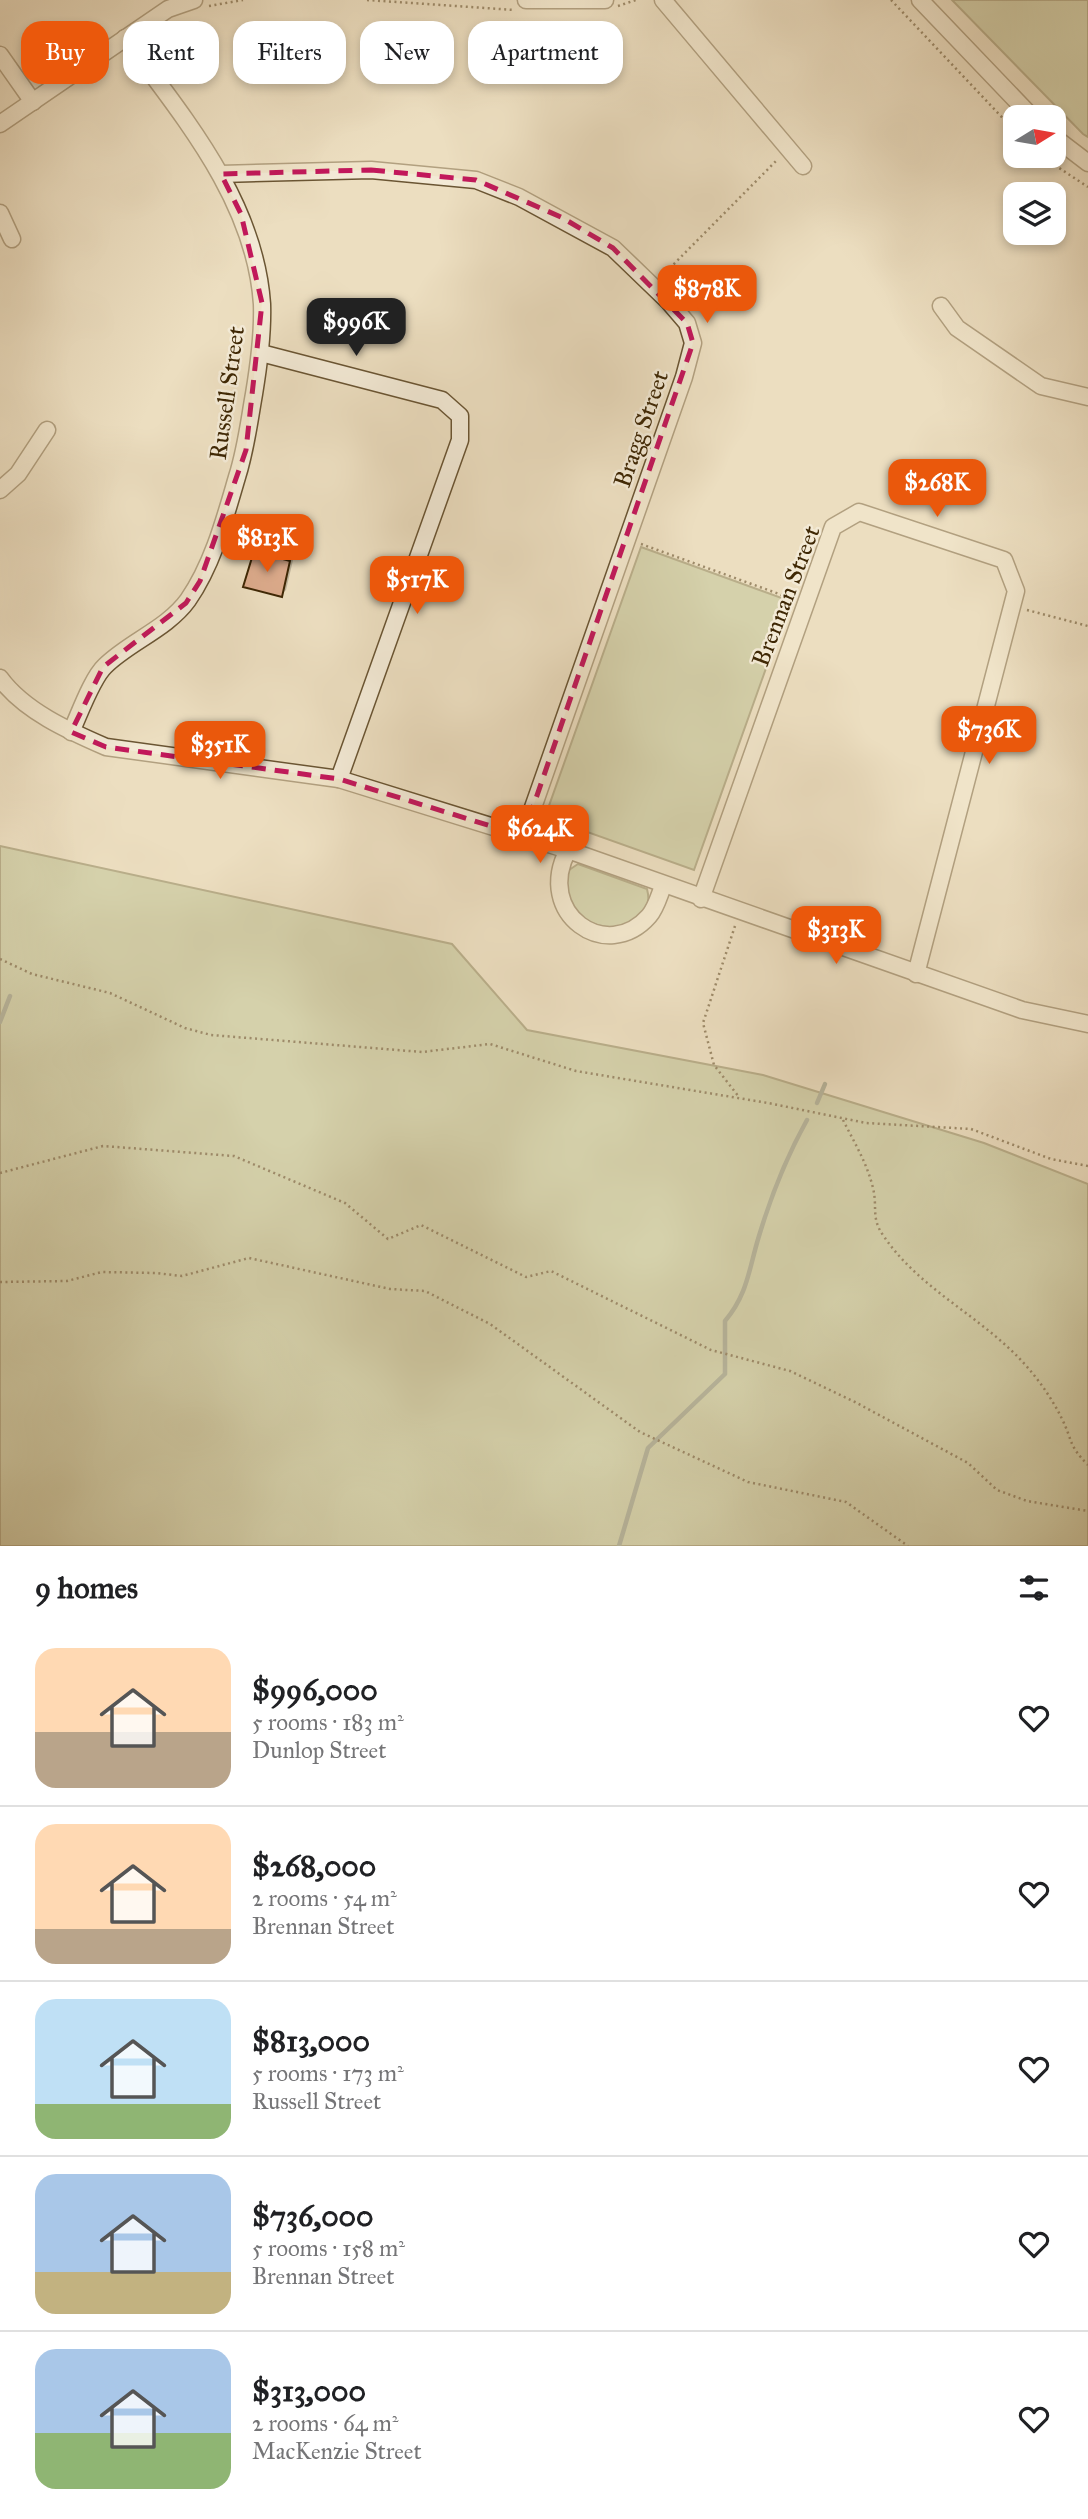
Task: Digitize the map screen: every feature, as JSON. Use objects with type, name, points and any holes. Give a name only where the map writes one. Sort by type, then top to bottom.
[{"type":"street","points":[[150,21],[168,9],[194,0]]},
{"type":"street","points":[[663,0],[803,166]]},
{"type":"street","points":[[920,0],[1021,105]]},
{"type":"street","points":[[525,5],[610,4]]},
{"type":"street","points":[[0,124],[123,39]]},
{"type":"street","points":[[0,55],[33,102]]},
{"type":"street","name":"Russell Street","points":[[71,732],[103,667],[186,603],[200,581],[218,538],[246,450],[261,353],[262,303],[255,259],[241,214],[220,174],[157,84]]},
{"type":"street","points":[[1066,146],[1088,163]]},
{"type":"street","name":"Bragg Street","points":[[220,174],[371,170],[476,180],[561,217],[613,247],[687,323],[693,343],[523,836]]},
{"type":"street","points":[[0,213],[12,239]]},
{"type":"street","points":[[941,306],[957,328],[1041,386],[1088,397]]},
{"type":"street","points":[[261,353],[442,400],[460,416],[460,440],[339,779]]},
{"type":"street","points":[[0,490],[18,474],[47,430]]},
{"type":"street","name":"Brennan Street","points":[[701,899],[833,527],[859,512],[1004,560],[1016,591],[916,974]]},
{"type":"street","points":[[0,678],[11,693],[71,732],[106,747],[339,779],[568,850],[663,886],[1022,1010],[1088,1024]]},
{"type":"street","points":[[568,850],[557,878],[560,900],[571,918],[589,930],[610,934],[631,929],[649,916],[663,886]]},
{"type":"path","points":[[368,0],[525,5]]},
{"type":"path","points":[[610,4],[636,0]]},
{"type":"path","points":[[891,0],[1003,118]]},
{"type":"path","points":[[653,286],[788,149]]},
{"type":"path","points":[[1059,168],[1088,187]]},
{"type":"path","points":[[627,539],[806,604]]},
{"type":"path","points":[[1012,606],[1088,626]]},
{"type":"path","points":[[740,913],[703,1023],[714,1065],[740,1098]]},
{"type":"path","points":[[0,959],[33,974],[110,993],[185,1028],[211,1035],[422,1052],[490,1044],[576,1071],[740,1098],[866,1124],[971,1129],[1051,1159],[1088,1166]]},
{"type":"path","points":[[842,1118],[862,1156],[874,1190],[874,1220],[884,1238],[912,1271],[1015,1354],[1041,1384],[1064,1421],[1069,1443],[1088,1465]]},
{"type":"path","points":[[0,1174],[103,1146],[234,1156],[345,1203],[388,1239],[421,1224],[526,1277],[551,1271],[711,1350],[790,1371],[855,1402],[968,1463],[997,1490],[1027,1501],[1088,1510]]},
{"type":"path","points":[[0,1282],[67,1281],[102,1272],[182,1276],[249,1258],[390,1289],[425,1291],[490,1324],[640,1433],[748,1482],[846,1502],[908,1546]]},
{"type":"highlighted area","points":[[371,170],[476,180],[561,217],[613,248],[687,323],[693,343],[684,377],[523,836],[339,779],[106,747],[71,732],[103,667],[186,603],[200,581],[246,450],[262,303],[241,214],[221,174]]},
{"type":"green space","points":[[952,0],[1088,0],[1088,137],[1066,117],[1066,105],[1055,105]]},
{"type":"green space","points":[[641,547],[790,601],[694,870],[545,817]]},
{"type":"green space","points":[[0,846],[452,944],[527,1030],[763,1075],[984,1143],[1088,1184],[1088,1546],[0,1546]]},
{"type":"green space","points":[[578,864],[647,889],[647,907],[638,919],[624,926],[607,927],[589,922],[576,911],[568,894],[569,870]]},
{"type":"building","points":[[254,551],[290,561],[282,597],[243,587]]},
{"type":"waterway","points":[[0,1022],[10,996]]},
{"type":"waterway","points":[[817,1103],[825,1084]]},
{"type":"waterway","points":[[619,1546],[648,1448],[725,1374],[725,1321],[739,1301],[774,1191],[807,1120]]}]
